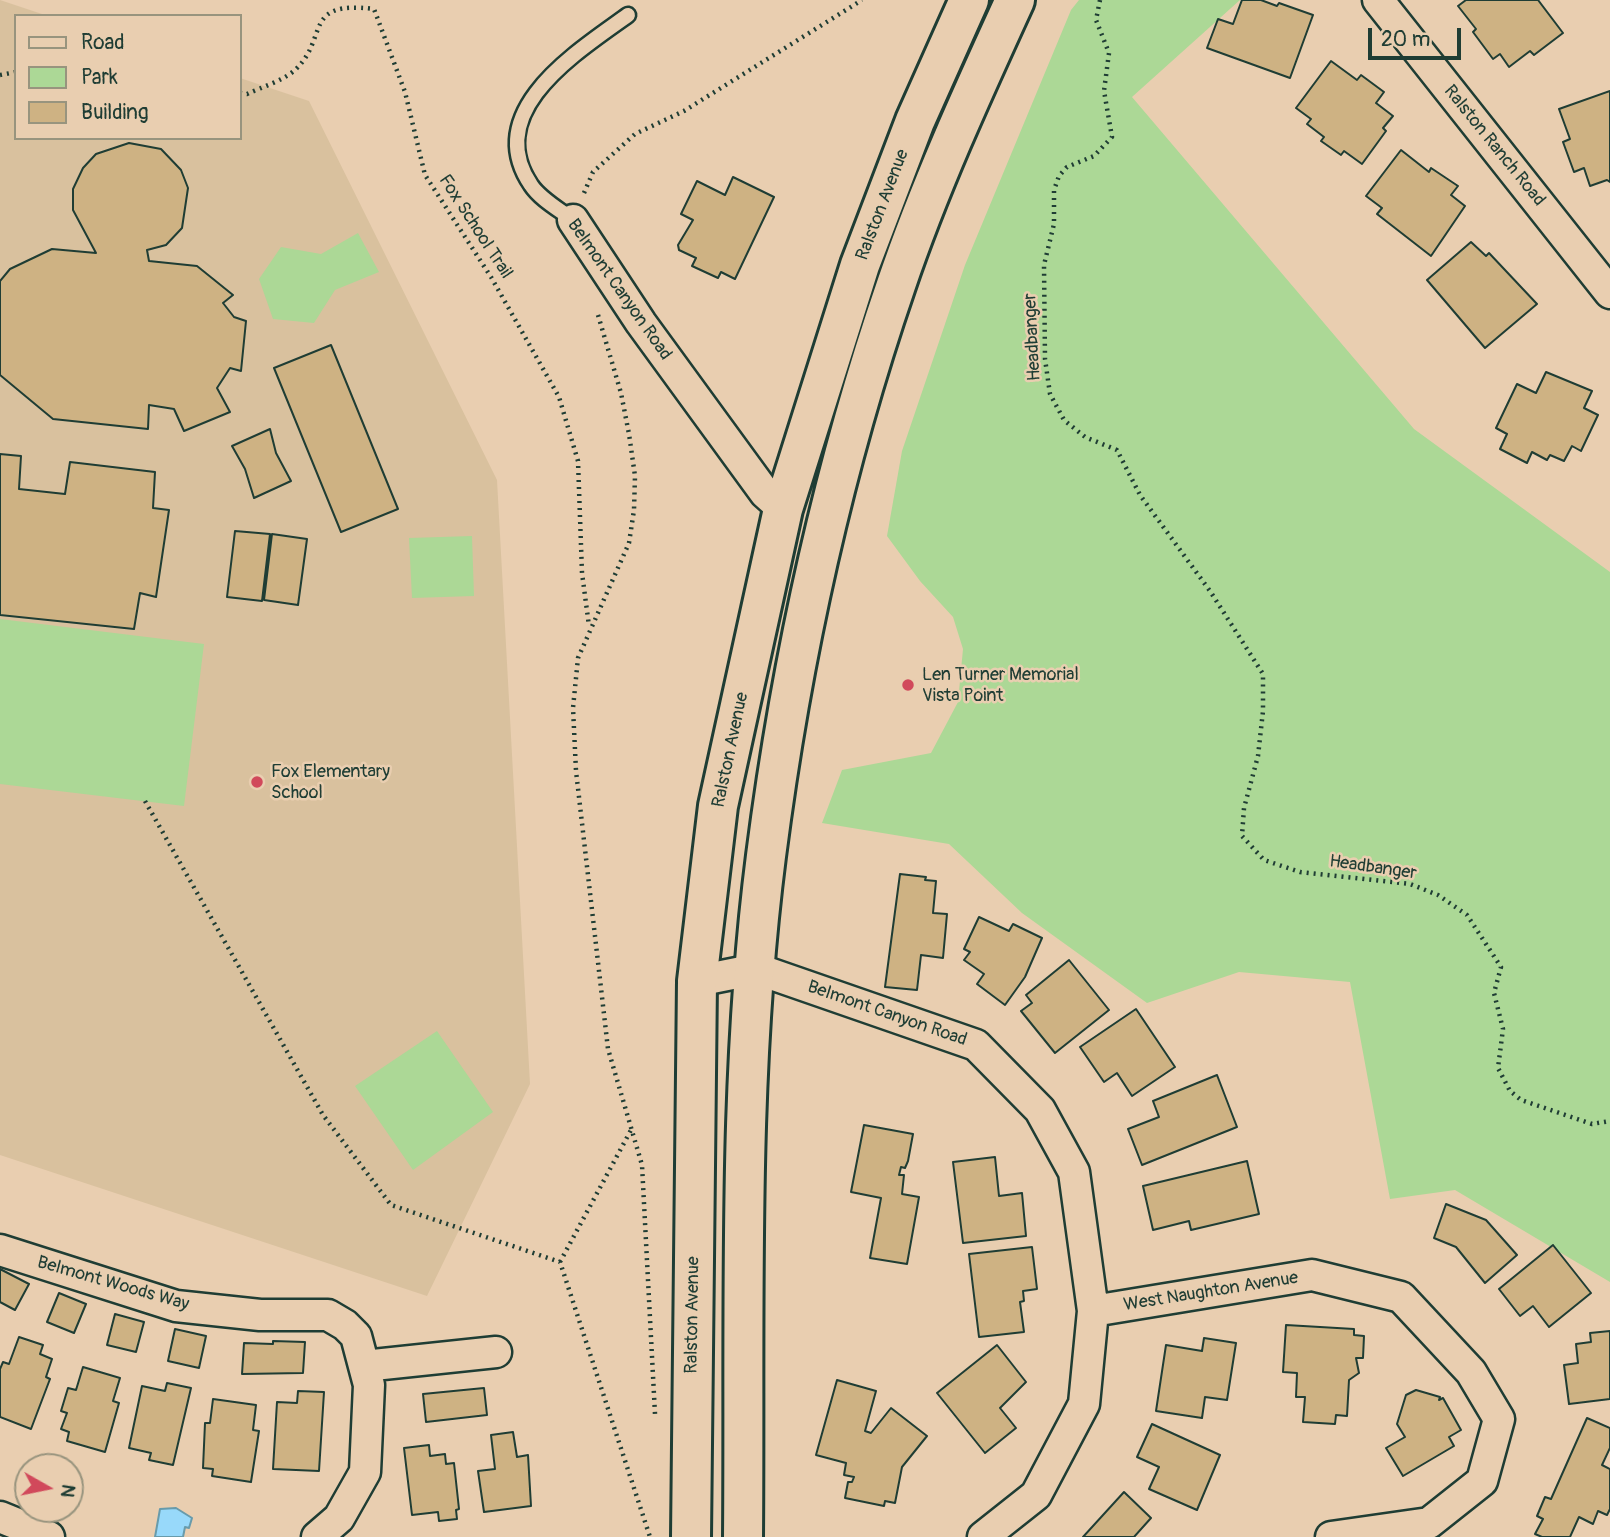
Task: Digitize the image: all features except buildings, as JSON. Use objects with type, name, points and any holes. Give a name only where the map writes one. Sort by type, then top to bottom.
[{"type":"main road","name":"Ralston Avenue","points":[[691,1537],[697,981],[718,806],[783,509],[860,265],[915,121],[969,0]]},
{"type":"main road","points":[[743,1537],[748,1100],[766,860],[782,744],[814,571],[839,470],[906,258],[938,174],[1015,0]]},
{"type":"street","name":"Ralston Ranch Road","points":[[1378,0],[1610,293]]},
{"type":"street","name":"Belmont Canyon Road","points":[[573,220],[641,323],[765,493],[783,509]]},
{"type":"street","name":"Belmont Canyon Road","points":[[757,968],[976,1045],[1040,1110],[1074,1172],[1093,1311],[1084,1404],[1036,1495],[984,1537]]},
{"type":"street","points":[[697,981],[757,968]]},
{"type":"street","name":"Belmont Woods Way","points":[[0,1250],[176,1306],[260,1315],[328,1315],[345,1325],[356,1336],[369,1385],[365,1472],[339,1518],[317,1537]]},
{"type":"street","name":"West Naughton Avenue","points":[[1093,1311],[1312,1275],[1401,1297],[1471,1372],[1499,1419],[1482,1481],[1429,1523],[1331,1537]]},
{"type":"street","points":[[364,1366],[496,1352]]},
{"type":"street","points":[[0,1517],[49,1537]]},
{"type":"lane","name":"Belmont Canyon Road","points":[[573,220],[532,187],[518,158],[516,139],[527,108],[541,85],[562,63],[628,15]]},
{"type":"path","points":[[573,220],[593,172],[635,134],[684,111],[862,0]]},
{"type":"path","name":"Headbanger","points":[[1100,0],[1096,20],[1110,53],[1104,91],[1112,138],[1094,156],[1067,167],[1054,190],[1054,224],[1044,265],[1045,359],[1050,394],[1064,420],[1085,437],[1117,450],[1140,495],[1210,592],[1263,674],[1263,711],[1258,756],[1244,808],[1242,836],[1264,860],[1300,872],[1410,884],[1438,895],[1466,915],[1500,967],[1494,993],[1503,1029],[1498,1068],[1510,1091],[1521,1100],[1592,1124],[1610,1121]]},
{"type":"path","name":"Fox School Trail","points":[[242,93],[247,94],[295,71],[307,54],[316,27],[327,11],[348,3],[374,9],[405,92],[425,175],[491,277],[559,397],[578,461],[582,573],[589,627]]},
{"type":"path","points":[[594,303],[621,393],[629,434],[635,476],[634,510],[629,543],[606,600],[589,627],[578,658],[573,708],[576,771],[608,1049],[642,1165],[655,1422]]},
{"type":"path","points":[[145,801],[323,1115],[391,1205],[560,1262]]},
{"type":"path","points":[[632,1129],[560,1262],[652,1537]]},
{"type":"path","points":[[652,1537],[655,1524]]},
{"type":"shaded area","name":"Fox Elementary School","points":[[0,0],[42,14],[14,14],[14,140],[242,140],[242,79],[309,101],[497,480],[530,1084],[427,1296],[0,1155]]},
{"type":"green space","points":[[1079,0],[1240,0],[1132,97],[1414,429],[1610,572],[1610,1282],[1455,1190],[1390,1199],[1350,982],[1239,972],[1147,1003],[1022,913],[949,844],[822,823],[842,770],[931,753],[958,702],[963,649],[953,617],[920,581],[887,536],[902,451],[965,265],[1071,10]]},
{"type":"green space","points":[[358,233],[379,272],[335,290],[314,323],[273,319],[259,279],[281,247],[321,254]]},
{"type":"green space","points":[[472,536],[474,596],[412,598],[409,538]]},
{"type":"green space","points":[[0,619],[204,644],[184,806],[0,784]]},
{"type":"green space","points":[[437,1031],[493,1112],[413,1170],[355,1086]]},
{"type":"water","points":[[176,1508],[192,1518],[189,1528],[185,1527],[183,1537],[155,1537],[160,1509]]},
{"type":"place","name":"Len Turner Memorial Vista Point","points":[[908,685]]},
{"type":"place","name":"Fox Elementary School","points":[[257,782]]}]
